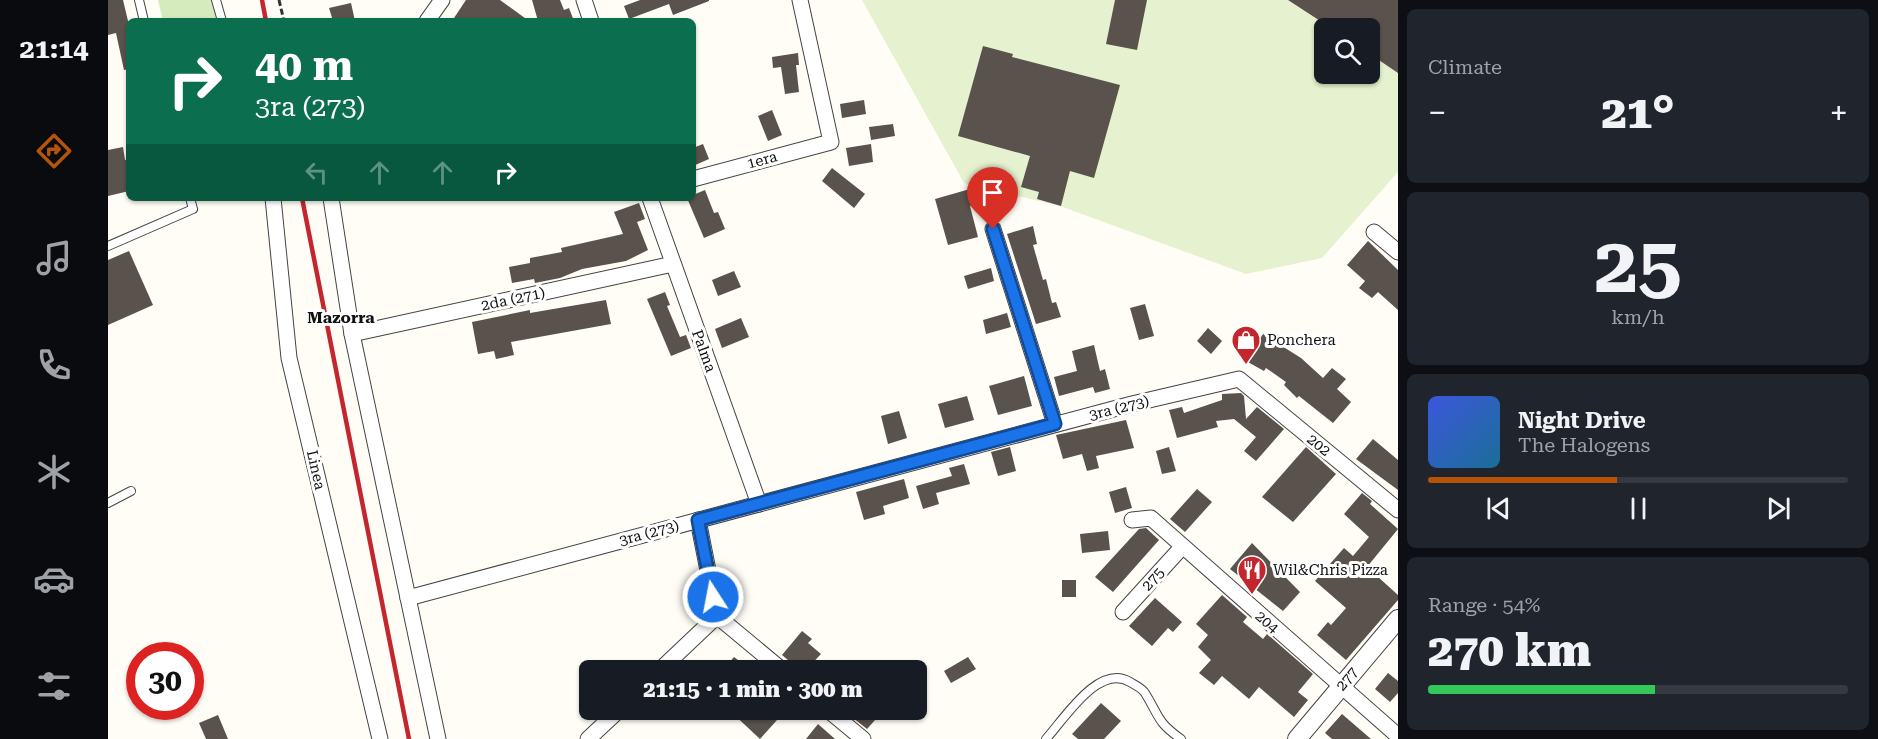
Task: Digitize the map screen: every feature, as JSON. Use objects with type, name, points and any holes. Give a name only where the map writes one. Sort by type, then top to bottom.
[{"type":"street","points":[[429,18],[442,0]]},
{"type":"street","points":[[584,0],[590,18]]},
{"type":"street","name":"1era","points":[[696,177],[831,142],[800,0]]},
{"type":"street","name":"Linea","points":[[273,201],[289,358],[380,739]]},
{"type":"street","points":[[332,201],[352,334],[438,739]]},
{"type":"street","name":"Palma","points":[[651,201],[759,504]]},
{"type":"street","points":[[993,229],[1055,424]]},
{"type":"street","points":[[1374,232],[1398,252]]},
{"type":"street","name":"2da (271)","points":[[352,334],[673,264]]},
{"type":"street","name":"3ra (273)","points":[[408,598],[1055,424],[1239,380]]},
{"type":"street","name":"202","points":[[1239,380],[1398,510]]},
{"type":"street","name":"204","points":[[1132,520],[1150,518],[1398,736]]},
{"type":"street","points":[[698,520],[717,616],[770,660]]},
{"type":"street","name":"275","points":[[1123,612],[1182,547]]},
{"type":"street","points":[[671,660],[717,616]]},
{"type":"street","name":"277","points":[[1297,739],[1398,619]]},
{"type":"street","points":[[588,739],[608,720]]},
{"type":"street","points":[[840,720],[863,739]]},
{"type":"lane","points":[[139,0],[143,18]]},
{"type":"lane","points":[[216,0],[221,18]]},
{"type":"lane","points":[[108,246],[193,209],[191,201]]},
{"type":"lane","points":[[108,503],[131,491]]},
{"type":"lane","points":[[1046,739],[1096,682],[1112,678],[1125,679],[1144,691],[1157,718],[1181,739]]},
{"type":"path","points":[[279,0],[283,18]]},
{"type":"green space","points":[[158,0],[220,0],[224,18],[162,18]]},
{"type":"green space","points":[[862,0],[1398,0],[1398,172],[1322,258],[1246,274],[1060,206],[964,183]]},
{"type":"building","points":[[108,0],[123,0],[127,18],[126,70],[124,70],[116,33],[108,35]]},
{"type":"building","points":[[466,0],[500,0],[525,18],[454,18]]},
{"type":"building","points":[[532,0],[560,0],[564,10],[569,8],[573,18],[537,18]]},
{"type":"building","points":[[640,0],[709,0],[673,15],[669,4],[632,18],[629,18],[624,6]]},
{"type":"building","points":[[1115,0],[1147,0],[1137,50],[1106,44]]},
{"type":"building","points":[[1288,0],[1398,0],[1398,73],[1380,61],[1380,18],[1316,18]]},
{"type":"building","points":[[351,3],[354,18],[332,18],[329,8]]},
{"type":"building","points":[[983,46],[1013,54],[1012,57],[1120,85],[1094,178],[1070,171],[1061,206],[1037,199],[1039,192],[1021,187],[1030,156],[958,136]]},
{"type":"building","points":[[798,53],[799,65],[796,65],[799,92],[785,94],[781,67],[773,68],[772,57]]},
{"type":"building","points":[[864,100],[866,114],[842,118],[840,104]]},
{"type":"building","points":[[772,110],[782,135],[768,141],[758,116]]},
{"type":"building","points":[[893,124],[895,136],[871,140],[869,127]]},
{"type":"building","points":[[703,144],[709,159],[696,165],[696,147]]},
{"type":"building","points":[[871,144],[873,162],[849,166],[846,148]]},
{"type":"building","points":[[123,147],[126,160],[126,192],[108,196],[108,150]]},
{"type":"building","points":[[832,168],[865,194],[854,208],[822,181]]},
{"type":"building","points":[[970,189],[974,204],[970,206],[978,237],[948,245],[935,199]]},
{"type":"building","points":[[705,190],[714,213],[718,212],[725,229],[704,238],[688,201],[696,201],[696,194]]},
{"type":"building","points":[[639,203],[645,219],[637,222],[648,250],[626,261],[582,269],[560,278],[535,283],[534,279],[512,283],[509,267],[530,263],[530,258],[562,252],[561,248],[623,234],[614,212]]},
{"type":"building","points":[[1033,226],[1037,244],[1033,245],[1043,280],[1046,279],[1052,303],[1056,302],[1061,317],[1036,324],[1007,234]]},
{"type":"building","points":[[1368,241],[1398,270],[1398,310],[1378,292],[1372,298],[1359,288],[1365,281],[1347,265]]},
{"type":"building","points":[[129,251],[153,305],[108,325],[108,260]]},
{"type":"building","points":[[991,268],[994,281],[968,289],[964,276]]},
{"type":"building","points":[[734,271],[741,287],[718,296],[712,280]]},
{"type":"building","points":[[665,292],[670,305],[667,306],[680,337],[686,335],[691,348],[671,356],[647,299]]},
{"type":"building","points":[[606,300],[611,324],[511,342],[514,355],[496,359],[494,351],[478,354],[472,322],[530,310],[530,313]]},
{"type":"building","points":[[1145,304],[1154,336],[1139,340],[1130,308]]},
{"type":"building","points":[[1007,313],[1011,327],[986,334],[983,320]]},
{"type":"building","points":[[741,318],[749,337],[722,348],[715,329]]},
{"type":"building","points":[[1208,328],[1222,341],[1211,354],[1197,341]]},
{"type":"building","points":[[1263,334],[1301,358],[1323,378],[1332,368],[1346,379],[1337,389],[1351,402],[1333,423],[1299,396],[1297,398],[1284,385],[1286,382],[1266,368],[1264,371],[1246,361]]},
{"type":"building","points":[[1094,345],[1100,371],[1105,369],[1110,389],[1095,393],[1093,387],[1059,396],[1054,377],[1077,371],[1072,351]]},
{"type":"building","points":[[1024,376],[1032,406],[998,415],[989,386]]},
{"type":"building","points":[[1241,393],[1244,396],[1246,419],[1257,407],[1284,429],[1256,461],[1244,451],[1256,437],[1234,419],[1216,421],[1218,427],[1177,438],[1169,410],[1182,407],[1184,413],[1222,400],[1222,394]]},
{"type":"building","points":[[967,396],[974,420],[945,428],[938,404]]},
{"type":"building","points":[[899,411],[907,438],[888,444],[881,416]]},
{"type":"building","points":[[1126,420],[1134,448],[1096,456],[1099,468],[1087,471],[1082,454],[1063,459],[1056,435]]},
{"type":"building","points":[[1373,439],[1398,460],[1398,490],[1356,459]]},
{"type":"building","points":[[1010,447],[1016,471],[998,476],[991,452]]},
{"type":"building","points":[[1169,447],[1176,471],[1162,474],[1156,451]]},
{"type":"building","points":[[1306,447],[1336,474],[1293,522],[1262,497]]},
{"type":"building","points":[[964,464],[970,484],[936,493],[939,504],[923,509],[916,486],[952,476],[949,468]]},
{"type":"building","points":[[904,479],[909,498],[883,506],[885,514],[864,520],[856,492]]},
{"type":"building","points":[[1126,487],[1132,508],[1115,513],[1109,492]]},
{"type":"building","points":[[1197,489],[1212,502],[1185,532],[1170,519]]},
{"type":"building","points":[[1362,493],[1372,501],[1370,504],[1398,529],[1367,567],[1398,595],[1398,600],[1346,660],[1317,635],[1328,622],[1331,625],[1346,608],[1315,581],[1344,548],[1353,556],[1369,537],[1344,514]]},
{"type":"building","points":[[1146,528],[1159,540],[1113,592],[1095,577],[1139,529]]},
{"type":"building","points":[[1108,531],[1110,550],[1082,553],[1080,534]]},
{"type":"building","points":[[1252,543],[1300,592],[1283,611],[1230,569]]},
{"type":"building","points":[[1062,580],[1076,580],[1076,597],[1062,597]]},
{"type":"building","points":[[1222,595],[1247,617],[1243,622],[1263,639],[1267,634],[1313,674],[1298,692],[1308,700],[1294,717],[1259,687],[1249,699],[1222,676],[1214,685],[1199,673],[1211,660],[1198,647],[1208,635],[1196,624]]},
{"type":"building","points":[[1155,598],[1182,622],[1173,632],[1168,628],[1152,646],[1129,626]]},
{"type":"building","points":[[802,631],[812,639],[808,643],[821,654],[815,660],[788,660],[782,655]]},
{"type":"building","points":[[968,657],[976,669],[951,683],[944,671]]},
{"type":"building","points":[[1388,673],[1398,681],[1398,693],[1390,702],[1375,689]]},
{"type":"building","points":[[1101,703],[1121,721],[1104,739],[1078,739],[1072,734]]},
{"type":"building","points":[[1342,714],[1371,739],[1332,739],[1325,733]]},
{"type":"building","points":[[218,715],[228,739],[206,739],[199,723]]},
{"type":"building","points":[[740,720],[777,720],[760,739]]},
{"type":"building","points":[[856,720],[875,720],[867,729]]},
{"type":"building","points":[[818,724],[835,739],[806,739]]},
{"type":"railway","points":[[262,0],[265,18]]},
{"type":"railway","points":[[303,201],[409,739]]},
{"type":"place","name":"Ponchera","points":[[1246,366]]},
{"type":"place","name":"Wil&Chris Pizza","points":[[1252,596]]},
{"type":"district","name":"Mazorra","points":[[341,317]]},
{"type":"route","points":[[713,597],[698,520],[1055,424],[993,229]]}]
